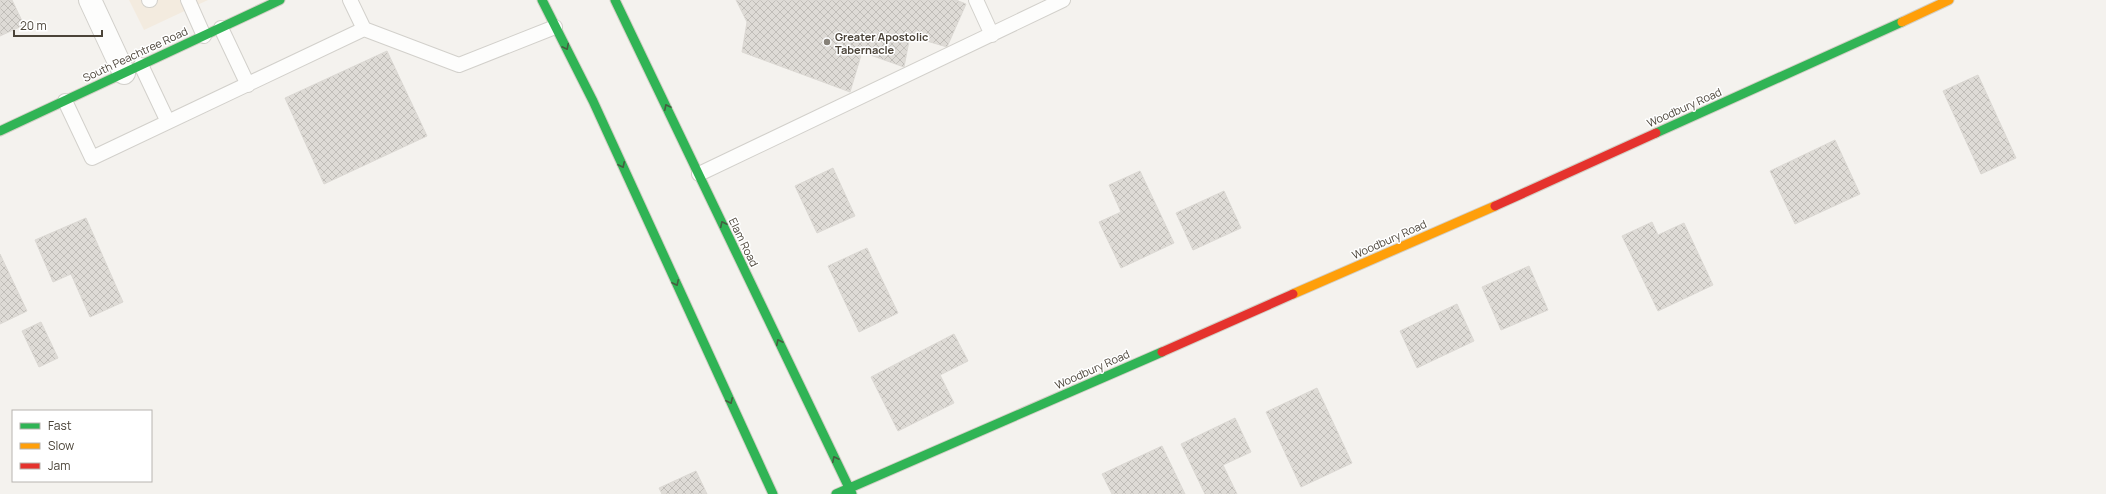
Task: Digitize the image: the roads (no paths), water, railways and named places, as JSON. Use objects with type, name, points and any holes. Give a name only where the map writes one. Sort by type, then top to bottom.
[{"type":"main road","name":"South Peachtree Road","points":[[0,130],[280,0]]},
{"type":"main road","points":[[542,0],[593,101],[773,494]]},
{"type":"main road","name":"Elam Road","points":[[615,0],[851,491]]},
{"type":"main road","name":"Woodbury Road","points":[[836,494],[851,491],[1504,202],[1949,0]]},
{"type":"street","points":[[90,0],[133,69]]},
{"type":"lane","points":[[188,0],[204,36]]},
{"type":"lane","points":[[350,0],[364,29],[459,65],[555,27]]},
{"type":"lane","points":[[976,0],[992,34]]},
{"type":"lane","points":[[699,174],[1063,0]]},
{"type":"lane","points":[[221,28],[248,84]]},
{"type":"lane","points":[[65,100],[92,158],[364,29]]},
{"type":"lane","points":[[133,69],[168,122]]},
{"type":"place","name":"Greater Apostolic Tabernacle","points":[[827,42]]}]
